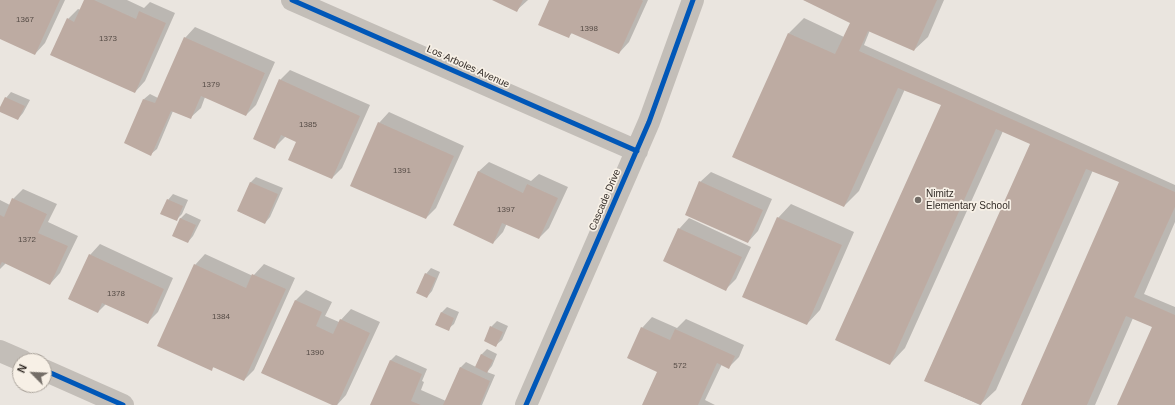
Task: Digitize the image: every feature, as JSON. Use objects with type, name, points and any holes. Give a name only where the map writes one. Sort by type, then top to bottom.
[{"type":"street","name":"Los Arboles Avenue","points":[[292,0],[636,151]]},
{"type":"street","name":"Cascade Drive","points":[[526,405],[655,108],[693,0]]},
{"type":"street","points":[[0,351],[12,356]]},
{"type":"street","points":[[52,374],[123,405]]},
{"type":"building","points":[[0,0],[60,0],[35,55],[0,39]]},
{"type":"building","points":[[84,0],[94,0],[136,19],[139,11],[166,23],[135,93],[50,55],[67,18],[74,22]]},
{"type":"building","points":[[492,0],[523,0],[517,12]]},
{"type":"building","points":[[549,0],[643,1],[619,54],[571,33],[569,38],[538,25]]},
{"type":"building","points":[[803,0],[937,0],[914,51],[868,31],[859,51],[1175,192],[1175,207],[1134,297],[1175,315],[1175,405],[1117,405],[1152,327],[1126,316],[1087,405],[1021,405],[1119,182],[1086,169],[981,405],[924,381],[1030,144],[996,129],[890,365],[835,340],[941,105],[898,88],[844,207],[732,157],[788,33],[835,54],[850,23]]},
{"type":"building","points":[[184,37],[265,73],[246,116],[201,96],[191,119],[171,111],[151,156],[124,143],[143,99],[155,103]]},
{"type":"building","points":[[279,79],[360,116],[332,179],[288,160],[296,142],[281,135],[275,149],[253,139]]},
{"type":"building","points":[[5,97],[25,106],[18,120],[0,112],[0,107]]},
{"type":"building","points":[[378,122],[454,156],[426,219],[350,186]]},
{"type":"building","points":[[478,171],[523,193],[527,184],[558,198],[539,239],[502,223],[493,244],[453,225]]},
{"type":"building","points":[[699,181],[763,210],[748,243],[685,215]]},
{"type":"building","points":[[250,182],[278,194],[265,224],[237,211]]},
{"type":"building","points":[[12,198],[47,214],[38,233],[68,246],[50,285],[2,262],[0,266],[0,215],[4,217]]},
{"type":"building","points":[[167,199],[183,206],[177,221],[160,214]]},
{"type":"building","points":[[777,217],[842,245],[807,325],[742,297]]},
{"type":"building","points":[[180,218],[196,225],[188,243],[172,236]]},
{"type":"building","points":[[678,228],[742,257],[726,291],[663,261]]},
{"type":"building","points":[[89,254],[164,289],[148,324],[102,303],[98,313],[68,299]]},
{"type":"building","points":[[194,264],[246,288],[252,274],[286,289],[244,381],[213,367],[212,371],[157,346]]},
{"type":"building","points":[[425,273],[436,278],[427,298],[416,293]]},
{"type":"building","points":[[295,300],[322,312],[316,326],[333,334],[340,319],[370,333],[337,405],[332,405],[261,373]]},
{"type":"building","points":[[441,312],[454,318],[449,331],[435,325]]},
{"type":"building","points":[[490,326],[503,332],[496,347],[484,341]]},
{"type":"building","points":[[641,327],[670,340],[675,329],[735,356],[729,369],[717,363],[698,405],[642,405],[657,372],[627,358]]},
{"type":"building","points":[[481,354],[493,360],[487,373],[475,367]]},
{"type":"building","points":[[390,360],[422,374],[411,401],[421,405],[370,405]]},
{"type":"building","points":[[460,367],[490,381],[480,405],[443,405]]},
{"type":"cycle path","points":[[292,0],[637,151]]},
{"type":"cycle path","points":[[526,405],[649,122],[693,0]]},
{"type":"cycle path","points":[[52,374],[123,405]]},
{"type":"place","name":"Nimitz Elementary School","points":[[918,200]]}]
